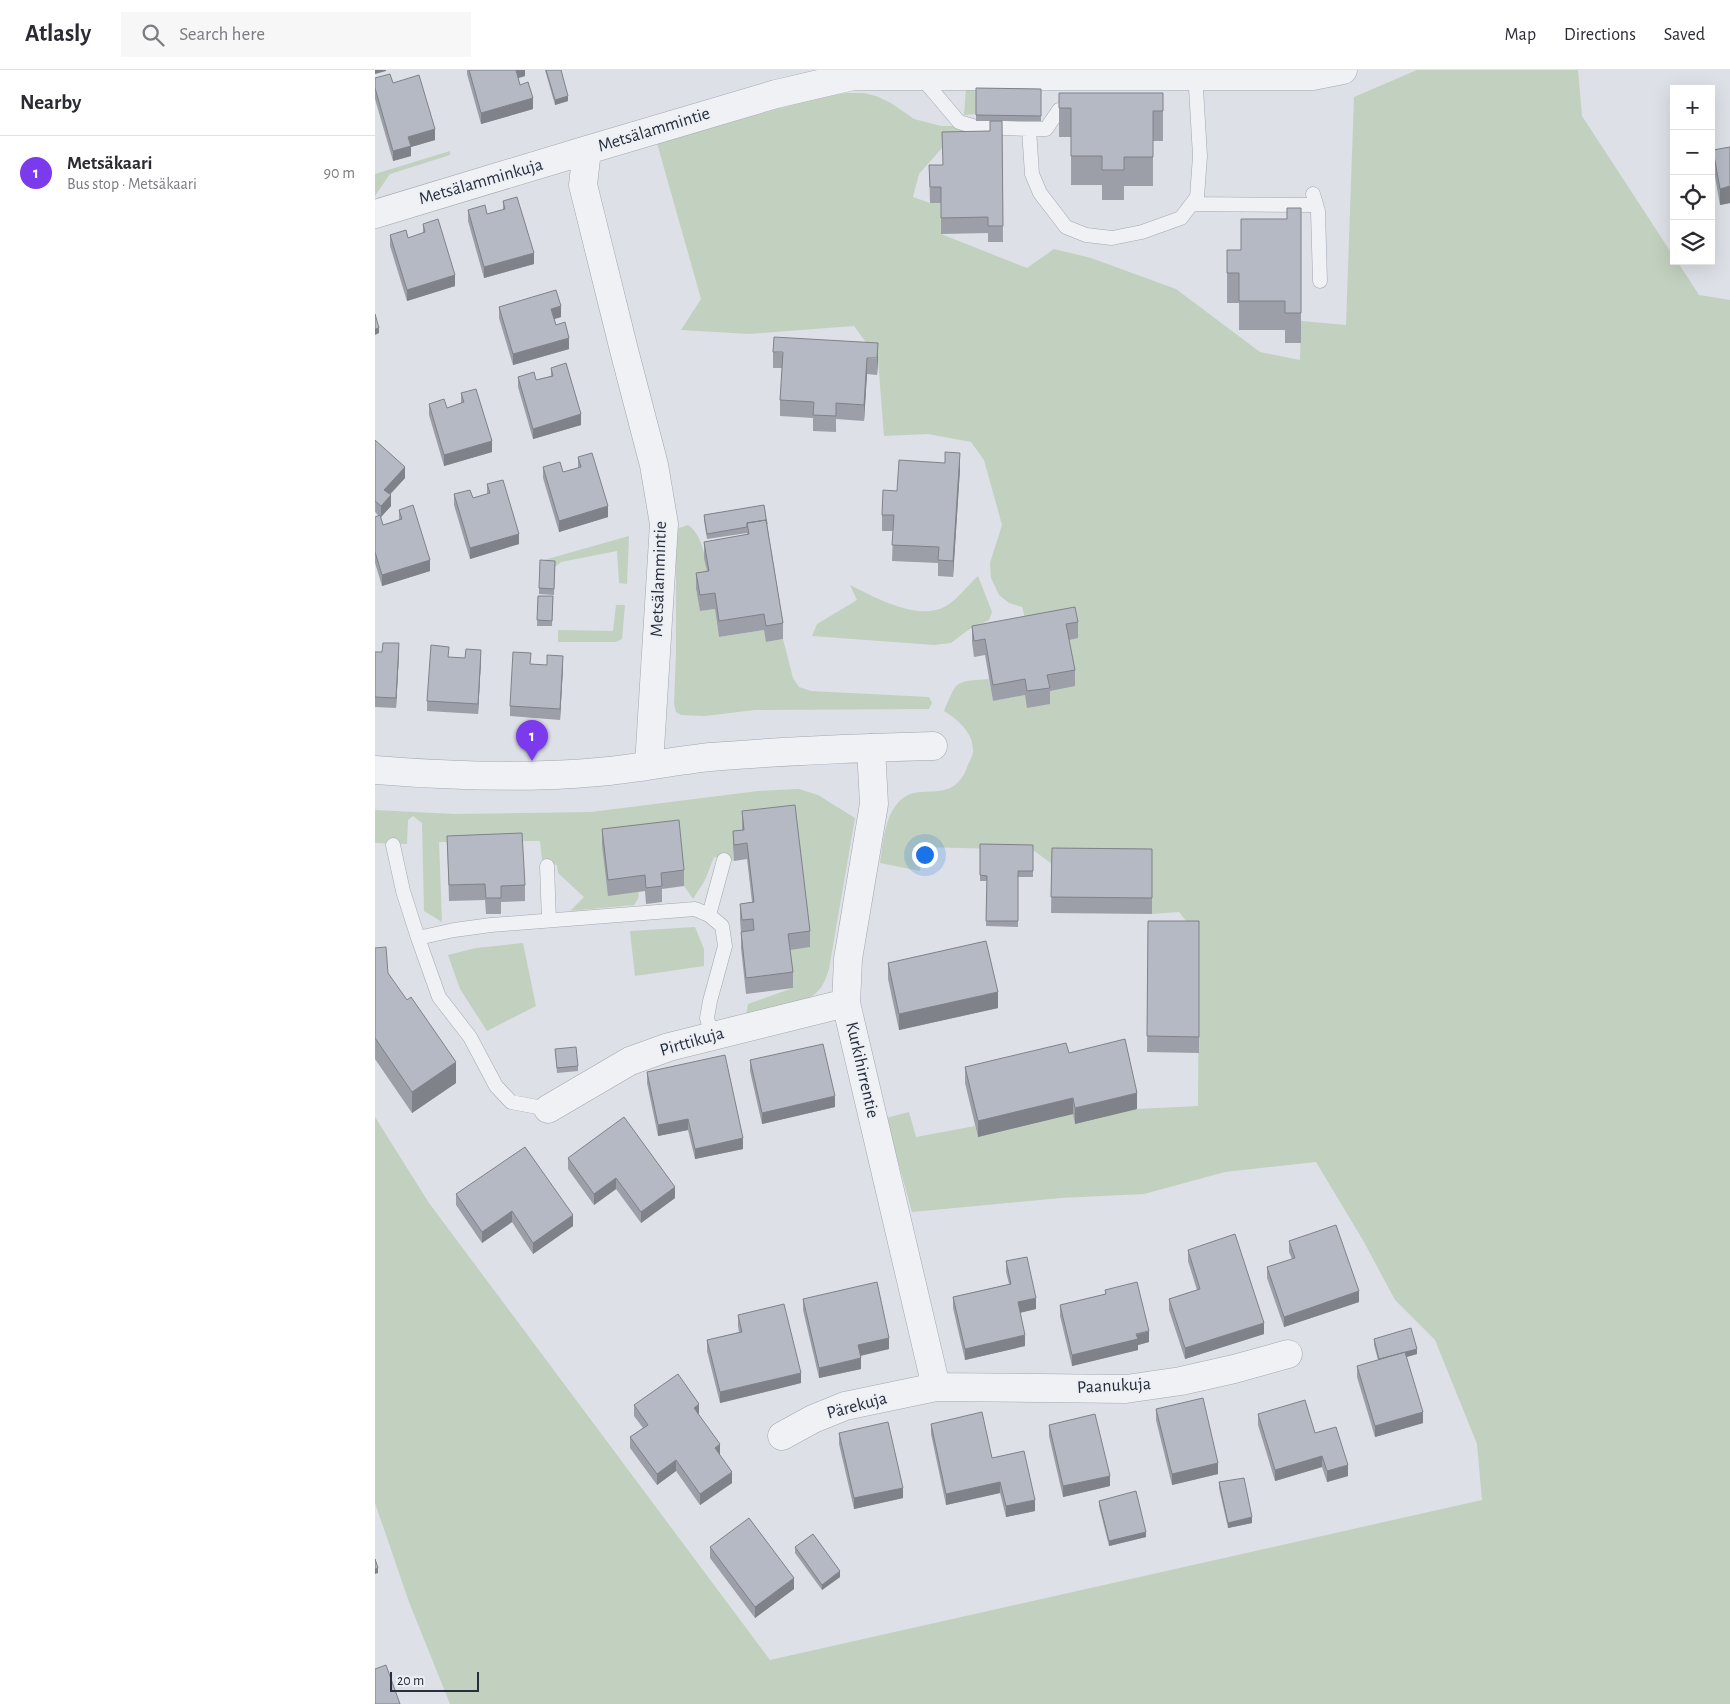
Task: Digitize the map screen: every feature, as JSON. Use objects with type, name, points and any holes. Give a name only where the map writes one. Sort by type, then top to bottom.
[{"type":"street","name":"Metsälammintie","points":[[649,764],[664,524],[654,465],[583,185],[587,150],[776,94],[853,76],[1032,73],[1103,85],[1195,73],[1256,73],[1313,76],[1343,70]]},
{"type":"street","name":"Metsälamminkuja","points":[[375,214],[587,150]]},
{"type":"street","points":[[375,770],[444,776],[521,777],[599,772],[649,764],[741,755],[933,746]]},
{"type":"street","name":"Kurkihirrentie","points":[[871,748],[873,804],[848,959],[846,1003],[936,1387]]},
{"type":"street","name":"Pirttikuja","points":[[548,1109],[630,1061],[669,1047],[846,1003]]},
{"type":"street","name":"Paanukuja","points":[[936,1387],[1126,1389],[1181,1381],[1288,1354]]},
{"type":"street","name":"Pärekuja","points":[[782,1436],[813,1419],[845,1406],[936,1387]]},
{"type":"lane","points":[[1029,129],[1032,174],[1040,193],[1066,227],[1086,235],[1112,238],[1143,232],[1181,218],[1197,197],[1200,156],[1195,73]]},
{"type":"lane","points":[[920,76],[959,122],[976,127],[1045,129],[1059,110],[1094,111]]},
{"type":"lane","points":[[1192,204],[1241,199],[1315,199],[1318,211],[1320,281]]},
{"type":"lane","points":[[393,845],[403,891],[439,997],[470,1037],[496,1086],[511,1102],[548,1109]]},
{"type":"lane","points":[[709,915],[724,860]]},
{"type":"lane","points":[[547,866],[549,920]]},
{"type":"lane","points":[[418,938],[491,924],[695,909],[709,915],[722,926],[725,946],[707,1018],[712,1036]]},
{"type":"green space","points":[[1417,70],[1578,70],[1582,116],[1670,251],[1670,265],[1680,265],[1699,295],[1730,300],[1730,1704],[450,1704],[409,1602],[375,1503],[375,1117],[429,1203],[770,1660],[1482,1500],[1477,1444],[1435,1340],[1395,1300],[1364,1242],[1316,1162],[1225,1172],[1144,1194],[1061,1198],[912,1212],[886,1118],[909,1112],[916,1137],[975,1126],[978,1137],[1073,1114],[1076,1124],[1137,1109],[1198,1106],[1199,937],[1179,912],[1152,914],[1152,865],[1052,864],[1033,850],[923,847],[920,871],[880,863],[889,817],[897,804],[903,798],[915,793],[953,787],[963,776],[971,758],[973,751],[972,743],[967,731],[959,722],[944,711],[955,688],[963,682],[989,679],[993,701],[1025,695],[1029,632],[1022,607],[1009,603],[999,595],[991,578],[990,563],[1002,525],[984,460],[971,442],[928,434],[884,436],[878,359],[854,326],[749,334],[681,330],[701,299],[657,143],[817,98],[847,93],[864,93],[876,96],[891,103],[914,119],[941,126],[954,126],[965,133],[942,148],[919,174],[913,197],[930,203],[941,203],[941,234],[1027,268],[1054,249],[1091,258],[1176,289],[1260,352],[1300,360],[1301,321],[1346,325],[1354,97]]},
{"type":"green space","points":[[966,89],[1033,89],[977,93],[976,114],[964,115]]},
{"type":"green space","points":[[450,151],[450,155],[390,174],[375,196],[375,174]]},
{"type":"green space","points":[[688,525],[702,545],[706,562],[709,587],[696,589],[700,611],[715,609],[719,637],[764,630],[767,642],[783,639],[793,678],[799,687],[811,691],[929,697],[932,703],[929,709],[755,710],[705,716],[681,715],[676,712],[674,704],[676,529]]},
{"type":"green space","points":[[629,536],[627,584],[619,583],[617,551],[561,562],[555,567],[540,566],[544,560]]},
{"type":"green space","points":[[978,576],[992,612],[989,620],[968,630],[951,643],[934,645],[812,636],[817,624],[857,600],[850,585],[885,602],[911,610],[923,611],[935,610],[946,606],[959,596]]},
{"type":"green space","points":[[616,605],[625,605],[622,639],[616,642],[558,642],[558,630],[613,631]]},
{"type":"green space","points":[[799,789],[818,795],[855,818],[829,969],[821,988],[803,1001],[746,1015],[748,1004],[793,988],[744,846],[733,847],[734,861],[714,857],[705,880],[693,899],[684,886],[679,836],[639,892],[638,899],[634,905],[570,911],[584,897],[558,873],[557,865],[542,860],[540,841],[439,842],[442,922],[424,911],[422,823],[413,816],[408,820],[407,844],[375,843],[375,810],[455,814],[591,812],[758,791]]},
{"type":"green space","points":[[695,927],[704,949],[704,966],[635,976],[630,931]]},
{"type":"green space","points":[[523,943],[536,1006],[487,1031],[460,989],[448,955],[476,948]]},
{"type":"building","points":[[469,70],[516,70],[520,85],[528,82],[533,98],[481,113]]},
{"type":"building","points":[[546,70],[561,70],[568,96],[555,100]]},
{"type":"building","points":[[390,74],[393,83],[419,75],[435,129],[408,137],[411,146],[393,151],[375,88],[375,78]]},
{"type":"building","points":[[976,88],[1041,89],[1041,116],[976,115]]},
{"type":"building","points":[[1059,93],[1163,93],[1163,111],[1153,111],[1153,157],[1124,157],[1124,170],[1102,170],[1102,156],[1071,156],[1071,108],[1059,108]]},
{"type":"building","points":[[990,121],[1002,121],[1003,226],[988,226],[988,217],[941,218],[941,187],[930,187],[929,165],[943,165],[942,132],[990,131]]},
{"type":"building","points":[[1730,147],[1730,186],[1720,189],[1715,161],[1715,150]]},
{"type":"building","points":[[517,197],[534,253],[484,267],[468,210],[485,205],[487,214],[505,209],[503,201]]},
{"type":"building","points":[[1287,208],[1301,208],[1301,313],[1285,313],[1285,301],[1239,301],[1239,273],[1227,273],[1227,250],[1241,250],[1241,219],[1287,219]]},
{"type":"building","points":[[438,219],[455,275],[407,290],[390,235],[406,230],[408,238],[425,232],[423,224]]},
{"type":"building","points":[[556,290],[561,306],[551,309],[556,325],[565,322],[569,338],[513,354],[499,307]]},
{"type":"building","points":[[375,314],[379,328],[375,329]]},
{"type":"building","points":[[774,337],[878,343],[877,358],[867,358],[864,405],[836,403],[836,416],[813,415],[814,402],[780,400],[783,352],[773,352]]},
{"type":"building","points":[[566,363],[581,414],[533,429],[518,377],[534,372],[536,380],[553,376],[551,368]]},
{"type":"building","points":[[476,389],[492,441],[444,455],[429,404],[444,399],[447,408],[464,402],[461,393]]},
{"type":"building","points":[[375,440],[405,467],[384,490],[391,495],[381,506],[375,501]]},
{"type":"building","points":[[945,452],[960,453],[953,561],[938,560],[939,547],[892,545],[894,515],[882,515],[883,490],[897,491],[899,460],[945,463]]},
{"type":"building","points":[[592,453],[608,506],[559,521],[543,467],[560,462],[563,472],[581,467],[578,457]]},
{"type":"building","points":[[503,480],[519,534],[470,548],[454,494],[470,490],[473,498],[490,493],[487,484]]},
{"type":"building","points":[[413,505],[430,560],[382,575],[375,552],[375,517],[380,515],[383,525],[402,519],[399,510]]},
{"type":"building","points":[[764,505],[767,524],[766,520],[747,523],[747,527],[707,534],[704,515]]},
{"type":"building","points":[[766,520],[783,623],[766,626],[764,614],[719,621],[715,593],[700,595],[696,573],[709,571],[704,542],[749,534],[747,523]]},
{"type":"building","points":[[540,560],[555,561],[554,589],[539,588]]},
{"type":"building","points":[[538,596],[553,596],[552,621],[537,620]]},
{"type":"building","points":[[1075,607],[1078,622],[1066,624],[1075,670],[1047,675],[1050,688],[1027,691],[1025,679],[993,685],[985,639],[974,641],[972,626]]},
{"type":"building","points":[[383,643],[399,643],[396,698],[375,697],[375,652],[382,652]]},
{"type":"building","points":[[431,645],[449,647],[448,657],[465,658],[466,649],[481,650],[478,704],[427,701]]},
{"type":"building","points":[[513,652],[531,653],[530,664],[547,665],[547,655],[563,656],[560,709],[510,706]]},
{"type":"building","points":[[795,805],[810,931],[788,934],[793,972],[746,978],[741,932],[754,930],[753,919],[742,920],[740,904],[754,902],[747,843],[734,845],[733,831],[744,830],[742,811]]},
{"type":"building","points":[[679,820],[684,870],[661,873],[662,886],[646,888],[645,875],[608,880],[602,829]]},
{"type":"building","points":[[522,833],[525,885],[501,886],[501,898],[486,898],[485,884],[449,885],[447,836]]},
{"type":"building","points":[[980,844],[1033,845],[1033,871],[1018,871],[1018,921],[986,921],[987,876],[980,875]]},
{"type":"building","points":[[1052,848],[1152,849],[1152,898],[1051,897]]},
{"type":"building","points":[[1148,921],[1199,921],[1199,1037],[1147,1036]]},
{"type":"building","points":[[986,941],[998,992],[899,1014],[888,963]]},
{"type":"building","points":[[386,947],[388,973],[407,1000],[411,997],[456,1062],[412,1092],[375,1038],[375,948]]},
{"type":"building","points":[[1125,1039],[1137,1093],[1075,1108],[1073,1098],[978,1121],[965,1067],[1066,1043],[1069,1053]]},
{"type":"building","points":[[823,1044],[835,1096],[762,1113],[750,1060]]},
{"type":"building","points":[[576,1047],[578,1066],[557,1068],[555,1049]]},
{"type":"building","points":[[725,1055],[743,1138],[695,1149],[688,1119],[658,1125],[647,1072]]},
{"type":"building","points":[[624,1117],[675,1187],[641,1212],[616,1178],[594,1194],[568,1158]]},
{"type":"building","points":[[525,1147],[573,1215],[533,1243],[512,1211],[482,1232],[456,1194]]},
{"type":"building","points":[[1336,1225],[1359,1291],[1284,1317],[1267,1267],[1295,1258],[1289,1241]]},
{"type":"building","points":[[1235,1234],[1264,1323],[1185,1348],[1169,1299],[1200,1289],[1188,1250]]},
{"type":"building","points":[[1027,1257],[1036,1298],[1018,1302],[1025,1335],[965,1349],[953,1297],[1011,1284],[1006,1261]]},
{"type":"building","points":[[877,1282],[889,1338],[858,1345],[861,1358],[819,1368],[803,1299]]},
{"type":"building","points":[[1137,1282],[1149,1331],[1136,1334],[1138,1339],[1072,1355],[1060,1305],[1106,1294],[1105,1290]]},
{"type":"building","points":[[784,1304],[801,1373],[720,1392],[707,1340],[742,1332],[738,1315]]},
{"type":"building","points":[[1411,1328],[1417,1349],[1379,1359],[1374,1339]]},
{"type":"building","points":[[1405,1352],[1423,1412],[1375,1426],[1357,1366]]},
{"type":"building","points":[[678,1374],[699,1404],[694,1408],[720,1444],[715,1448],[732,1472],[700,1494],[676,1460],[657,1474],[630,1437],[648,1425],[634,1405]]},
{"type":"building","points":[[1203,1398],[1218,1463],[1172,1474],[1156,1409]]},
{"type":"building","points":[[1305,1400],[1315,1433],[1336,1427],[1348,1465],[1327,1471],[1322,1456],[1275,1470],[1258,1414]]},
{"type":"building","points":[[982,1412],[992,1458],[1024,1451],[1035,1500],[1006,1506],[1000,1482],[946,1494],[931,1424]]},
{"type":"building","points":[[1095,1414],[1110,1476],[1063,1486],[1049,1425]]},
{"type":"building","points":[[888,1422],[903,1488],[854,1498],[839,1433]]},
{"type":"building","points":[[1244,1478],[1252,1517],[1228,1523],[1219,1482]]},
{"type":"building","points":[[1136,1491],[1146,1532],[1109,1541],[1099,1501]]},
{"type":"building","points":[[749,1518],[794,1578],[755,1607],[710,1547]]},
{"type":"building","points":[[813,1534],[840,1571],[822,1585],[795,1547]]},
{"type":"building","points":[[386,1665],[400,1704],[375,1704],[375,1669]]},
{"type":"place","name":"Metsäkaari","points":[[532,761]]}]
